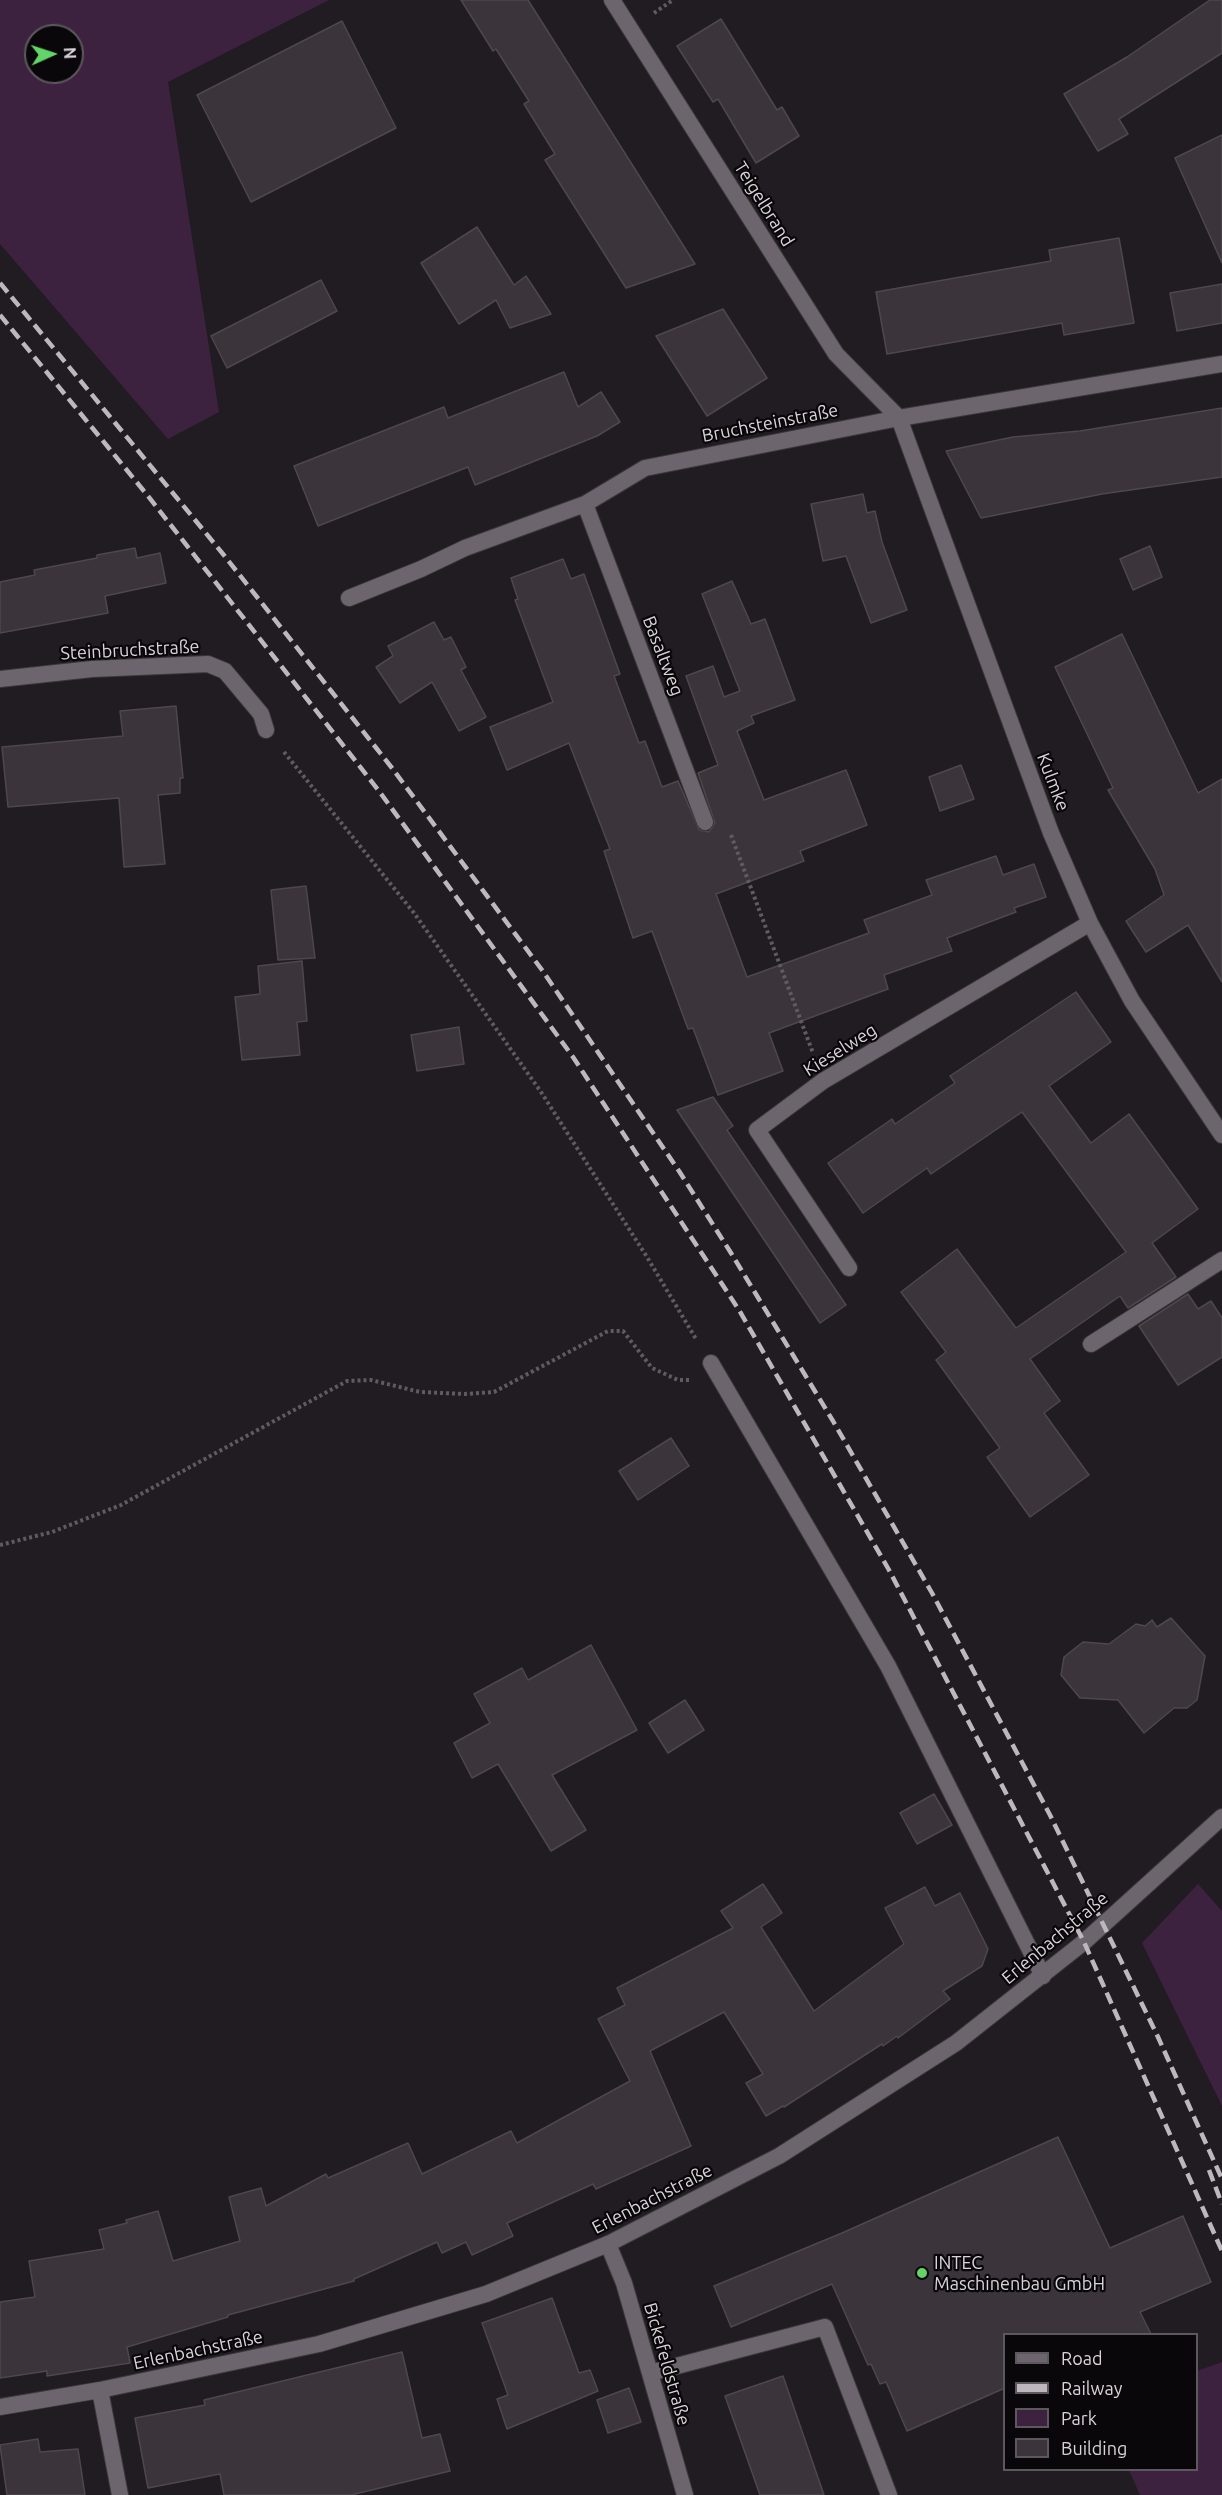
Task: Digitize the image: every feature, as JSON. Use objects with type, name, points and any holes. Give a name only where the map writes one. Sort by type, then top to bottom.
[{"type":"street","name":"Teigelbrand","points":[[612,0],[836,354],[899,418]]},
{"type":"street","name":"Bruchsteinstraße","points":[[349,598],[421,569],[465,548],[585,504],[645,468],[899,418],[1222,364]]},
{"type":"street","name":"Kulmke","points":[[899,418],[1051,832],[1090,924],[1132,1001],[1222,1135]]},
{"type":"street","name":"Basaltweg","points":[[585,504],[705,822]]},
{"type":"street","name":"Steinbruchstraße","points":[[0,679],[92,669],[208,664],[225,671],[261,714],[266,730]]},
{"type":"street","name":"Kieselweg","points":[[849,1268],[757,1130],[824,1081],[1090,924]]},
{"type":"street","points":[[1091,1344],[1222,1260]]},
{"type":"street","points":[[711,1363],[888,1666],[1042,1976]]},
{"type":"street","name":"Erlenbachstraße","points":[[0,2407],[100,2390],[319,2344],[486,2294],[608,2244],[778,2156],[956,2043],[1103,1925],[1222,1817]]},
{"type":"street","name":"Bickefeldstraße","points":[[608,2244],[624,2283],[685,2495]]},
{"type":"street","points":[[650,2373],[825,2327],[889,2495]]},
{"type":"street","points":[[100,2390],[120,2495]]},
{"type":"path","points":[[266,730],[414,913],[541,1092],[647,1257],[711,1363]]},
{"type":"path","points":[[705,822],[728,829],[824,1081]]},
{"type":"path","points":[[0,1545],[52,1532],[121,1505],[347,1381],[370,1380],[420,1392],[465,1394],[494,1392],[608,1331],[624,1331],[652,1368],[678,1380],[719,1378]]},
{"type":"green space","points":[[0,0],[329,0],[168,82],[219,412],[168,439],[0,244]]},
{"type":"green space","points":[[1198,1884],[1222,1911],[1222,2106],[1142,1943]]},
{"type":"green space","points":[[1222,2362],[1222,2495],[1140,2495],[1129,2471],[1198,2471],[1198,2371]]},
{"type":"building","points":[[461,0],[528,0],[695,264],[626,288],[545,160],[555,154],[524,104],[529,101],[496,49],[493,51]]},
{"type":"building","points":[[1210,0],[1222,0],[1222,53],[1119,119],[1128,134],[1098,151],[1064,94],[1127,57]]},
{"type":"building","points":[[721,19],[777,110],[782,107],[799,136],[756,163],[718,99],[713,102],[677,46]]},
{"type":"building","points":[[342,21],[396,128],[251,202],[197,95]]},
{"type":"building","points":[[1222,135],[1222,263],[1175,158]]},
{"type":"building","points":[[477,227],[514,285],[526,276],[551,314],[510,328],[496,300],[459,324],[421,263]]},
{"type":"building","points":[[1119,238],[1134,323],[1064,335],[1062,323],[887,354],[876,292],[1051,261],[1049,250]]},
{"type":"building","points":[[321,280],[337,311],[227,368],[211,336]]},
{"type":"building","points":[[1222,284],[1222,323],[1177,331],[1170,293]]},
{"type":"building","points":[[723,309],[767,378],[707,416],[656,336]]},
{"type":"building","points":[[564,372],[578,407],[601,392],[620,422],[597,436],[475,485],[468,467],[318,526],[294,466],[444,407],[448,418]]},
{"type":"building","points":[[1222,408],[1222,477],[1102,494],[981,518],[946,451],[1013,437],[1080,431]]},
{"type":"building","points":[[863,494],[867,513],[875,511],[882,542],[907,610],[871,623],[846,556],[823,561],[811,504]]},
{"type":"building","points":[[1150,546],[1162,577],[1133,590],[1120,559]]},
{"type":"building","points":[[135,548],[137,558],[160,553],[166,583],[105,596],[108,613],[0,633],[0,582],[35,575],[34,570]]},
{"type":"building","points":[[563,559],[571,579],[584,574],[620,674],[614,676],[639,743],[645,741],[662,787],[678,781],[699,830],[709,832],[715,823],[698,773],[718,765],[686,676],[713,666],[724,697],[740,691],[702,594],[732,581],[751,624],[765,619],[795,700],[751,716],[754,723],[737,731],[764,800],[846,770],[867,825],[800,851],[804,861],[716,894],[747,977],[869,933],[864,920],[932,895],[926,880],[996,856],[1003,875],[1034,864],[1046,897],[1014,908],[1016,912],[947,938],[952,951],[884,975],[888,989],[769,1033],[783,1071],[718,1095],[693,1028],[688,1029],[652,931],[633,938],[604,851],[610,849],[569,743],[507,770],[490,727],[553,702],[515,600],[518,599],[511,578]]},
{"type":"building","points":[[434,622],[444,640],[451,637],[466,667],[461,670],[486,717],[459,731],[432,682],[400,703],[376,667],[393,656],[388,646]]},
{"type":"building","points":[[1122,634],[1198,793],[1222,779],[1222,982],[1188,925],[1146,952],[1126,921],[1164,895],[1155,869],[1108,790],[1113,788],[1055,667]]},
{"type":"building","points":[[176,706],[183,778],[180,778],[180,793],[158,795],[165,864],[124,867],[119,798],[8,807],[2,747],[123,736],[120,711]]},
{"type":"building","points":[[961,765],[974,799],[940,811],[929,777]]},
{"type":"building","points":[[306,886],[315,958],[278,960],[271,890]]},
{"type":"building","points":[[302,961],[307,1021],[297,1022],[300,1055],[242,1060],[235,997],[260,994],[258,966]]},
{"type":"building","points":[[1076,992],[1111,1042],[1049,1086],[1091,1143],[1129,1114],[1198,1209],[1152,1243],[1176,1277],[1128,1308],[1120,1296],[1030,1359],[1060,1401],[1044,1413],[1089,1475],[1030,1517],[987,1457],[1000,1448],[936,1360],[946,1352],[901,1292],[957,1249],[1016,1328],[1126,1252],[1022,1112],[931,1174],[927,1168],[863,1213],[828,1163],[892,1119],[895,1124],[955,1083],[950,1076]]},
{"type":"building","points":[[459,1027],[464,1064],[417,1071],[411,1035]]},
{"type":"building","points":[[713,1097],[733,1126],[727,1130],[846,1305],[820,1323],[677,1110]]},
{"type":"building","points":[[1188,1294],[1198,1309],[1211,1301],[1222,1318],[1222,1357],[1178,1385],[1139,1326]]},
{"type":"building","points":[[671,1438],[689,1466],[638,1500],[619,1471]]},
{"type":"building","points":[[1171,1618],[1205,1656],[1197,1700],[1187,1708],[1174,1708],[1144,1733],[1118,1700],[1080,1698],[1061,1675],[1064,1657],[1083,1642],[1109,1644],[1136,1624],[1145,1626],[1152,1620],[1157,1627]]},
{"type":"building","points":[[591,1645],[637,1730],[552,1775],[586,1830],[551,1851],[498,1764],[472,1778],[454,1743],[490,1723],[474,1694],[522,1668],[528,1680]]},
{"type":"building","points":[[685,1700],[704,1730],[668,1753],[649,1723]]},
{"type":"building","points":[[934,1794],[952,1825],[917,1844],[900,1813]]},
{"type":"building","points":[[763,1884],[782,1913],[761,1927],[814,2011],[904,1944],[885,1908],[925,1887],[935,1906],[960,1893],[988,1949],[982,1966],[943,1991],[950,1999],[898,2038],[897,2036],[883,2046],[882,2044],[784,2107],[766,2116],[746,2083],[763,2074],[724,2012],[650,2051],[691,2146],[596,2189],[593,2184],[507,2223],[513,2236],[472,2255],[466,2242],[442,2253],[437,2242],[354,2279],[354,2281],[228,2315],[228,2317],[127,2347],[130,2363],[47,2376],[47,2371],[0,2378],[0,2302],[35,2297],[29,2261],[104,2249],[99,2230],[127,2223],[126,2220],[158,2211],[173,2261],[240,2241],[229,2197],[261,2188],[266,2206],[326,2174],[328,2178],[408,2143],[422,2174],[511,2131],[517,2143],[630,2081],[598,2019],[625,2005],[617,1988],[733,1928],[721,1911]]},
{"type":"building","points":[[1058,2137],[1110,2248],[1183,2216],[1211,2282],[1140,2312],[1150,2333],[1003,2333],[1003,2389],[907,2431],[886,2382],[880,2384],[871,2364],[868,2365],[832,2284],[731,2327],[714,2286],[842,2233]]},
{"type":"building","points":[[552,2298],[579,2373],[590,2370],[598,2391],[507,2429],[497,2399],[508,2395],[482,2323]]},
{"type":"building","points":[[402,2352],[422,2438],[440,2434],[450,2471],[351,2495],[224,2495],[220,2474],[148,2488],[135,2418],[205,2405],[204,2400]]},
{"type":"building","points":[[783,2376],[824,2495],[760,2495],[725,2396]]},
{"type":"building","points":[[629,2388],[641,2422],[608,2433],[597,2400]]},
{"type":"building","points":[[38,2439],[40,2452],[78,2449],[85,2495],[7,2495],[0,2445]]},
{"type":"railway","points":[[0,283],[223,554],[392,768],[542,970],[679,1171],[833,1421],[932,1593],[1050,1815],[1158,2037],[1222,2179]]},
{"type":"railway","points":[[0,315],[148,496],[379,791],[573,1057],[739,1310],[889,1570],[1084,1942],[1222,2251]]},
{"type":"railway","points":[[1209,2170],[1222,2204]]},
{"type":"place","name":"INTEC Maschinenbau GmbH","points":[[922,2273]]}]
